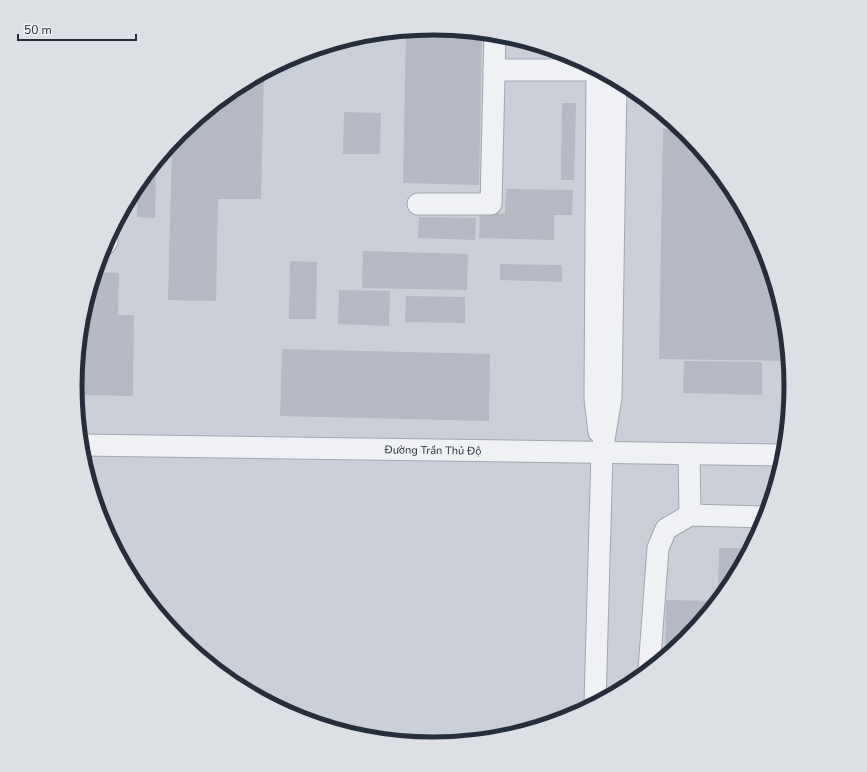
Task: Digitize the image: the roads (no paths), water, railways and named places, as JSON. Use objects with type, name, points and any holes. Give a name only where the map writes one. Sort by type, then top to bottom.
[{"type":"street","points":[[418,204],[492,204],[495,41]]},
{"type":"street","points":[[494,70],[587,70]]},
{"type":"street","points":[[597,75],[594,399],[602,452]]},
{"type":"street","points":[[595,698],[602,452],[611,397],[616,86]]},
{"type":"street","name":"Đường Trần Thủ Độ","points":[[88,445],[778,455]]},
{"type":"street","points":[[690,454],[690,515]]},
{"type":"street","points":[[650,662],[658,548],[666,529],[690,515],[759,517]]}]
